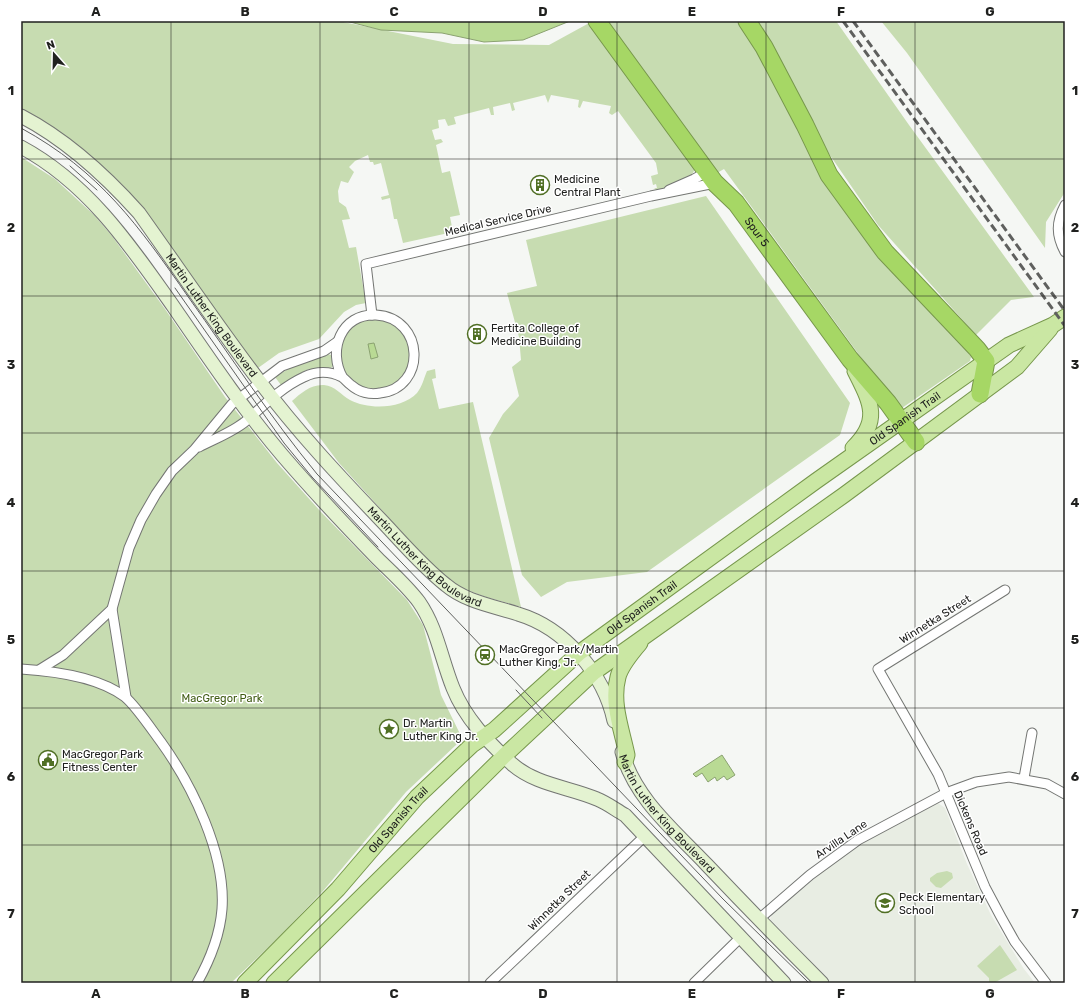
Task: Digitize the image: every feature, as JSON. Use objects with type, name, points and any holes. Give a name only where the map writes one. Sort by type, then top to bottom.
[{"type":"highway","name":"Spur 5","points":[[597,21],[711,177],[736,204],[850,359],[888,403],[916,442]]},
{"type":"highway","points":[[747,21],[764,47],[805,125],[829,175],[885,252],[977,349],[986,361],[980,394]]},
{"type":"main road","name":"Martin Luther King Boulevard","points":[[21,116],[64,142],[116,186],[139,213],[272,398],[328,465],[435,576],[462,596],[482,604],[535,620],[565,640],[579,653],[593,673],[613,715],[625,762],[639,791],[650,805],[759,920],[822,983]]},
{"type":"main road","points":[[21,146],[54,167],[105,214],[135,251],[250,416],[284,457],[416,598],[434,627],[458,701],[466,715],[485,737],[515,766],[540,781],[593,798],[625,815],[646,835],[740,938],[784,983]]},
{"type":"main road","name":"Old Spanish Trail","points":[[245,983],[338,889],[417,797],[472,745],[485,737],[579,653],[816,481],[986,361],[1010,345],[1059,321]]},
{"type":"main road","name":"Old Spanish Trail","points":[[274,983],[504,756],[593,673],[645,635],[734,574],[1017,367],[1059,321]]},
{"type":"main road","points":[[816,481],[829,466],[860,441],[868,429],[871,413],[868,395],[850,359]]},
{"type":"main road","points":[[625,762],[627,755],[617,711],[618,678],[622,669],[645,635]]},
{"type":"street","name":"Medical Service Drive","points":[[659,194],[694,179],[711,177]]},
{"type":"street","name":"Medical Service Drive","points":[[372,315],[366,264],[659,194],[711,177]]},
{"type":"street","points":[[1065,205],[1060,214],[1058,226],[1059,240],[1065,252]]},
{"type":"street","points":[[126,697],[112,609],[129,548],[141,520],[172,471],[194,450],[238,399],[282,366],[324,351],[337,342],[350,324],[357,319],[372,315],[391,318],[406,329],[411,337],[414,350],[413,365],[410,373],[397,387],[380,393],[361,391],[353,387],[343,378],[324,372],[310,374],[290,384],[250,416],[245,422],[194,450]]},
{"type":"street","points":[[337,342],[337,364],[343,378]]},
{"type":"street","name":"Winnetka Street","points":[[878,669],[1006,590]]},
{"type":"street","points":[[39,670],[62,655],[112,609]]},
{"type":"street","points":[[21,669],[39,670],[86,679],[126,697],[151,728],[187,781],[195,797],[218,861],[223,898],[218,937],[197,983]]},
{"type":"street","name":"Dickens Road","points":[[878,669],[938,774],[985,887],[1016,942],[1046,983]]},
{"type":"street","points":[[1024,778],[1032,733]]},
{"type":"street","name":"Arvilla Lane","points":[[759,920],[810,875],[858,840],[946,793],[976,782],[1009,776],[1047,784],[1065,794]]},
{"type":"street","name":"Winnetka Street","points":[[490,983],[646,835]]},
{"type":"street","points":[[694,983],[740,938]]},
{"type":"shaded area","points":[[346,21],[570,21],[523,40],[484,42],[442,33],[381,30]]},
{"type":"shaded area","points":[[374,343],[378,357],[371,359],[368,344]]},
{"type":"shaded area","points":[[722,755],[735,775],[727,780],[724,776],[717,781],[715,777],[708,782],[702,773],[696,777],[693,774]]},
{"type":"shaded area","name":"Peck Elementary School","points":[[938,803],[945,808],[967,864],[991,915],[1024,969],[1035,983],[830,983],[773,924],[770,919],[773,913],[826,869],[870,838]]},
{"type":"green space","points":[[21,21],[338,21],[453,44],[549,45],[591,22],[695,167],[693,172],[686,180],[659,191],[654,188],[657,188],[656,184],[653,185],[651,176],[658,174],[656,163],[618,111],[612,115],[609,113],[611,106],[583,101],[580,108],[578,107],[579,100],[551,95],[548,103],[545,95],[513,103],[515,110],[512,111],[510,103],[493,107],[494,115],[491,115],[489,108],[454,117],[456,124],[448,126],[445,119],[438,120],[439,128],[432,130],[435,140],[441,139],[443,142],[436,145],[442,173],[450,171],[460,215],[450,217],[453,232],[403,243],[397,219],[394,219],[390,198],[382,200],[381,197],[389,195],[381,163],[374,165],[373,162],[370,162],[368,155],[355,161],[349,167],[354,172],[348,183],[341,181],[338,191],[339,202],[346,207],[350,219],[342,220],[349,248],[356,247],[366,303],[356,305],[344,312],[319,339],[279,353],[258,368],[233,336],[137,203],[21,111]]},
{"type":"green space","points":[[606,21],[739,21],[926,307],[967,351],[971,357],[970,361],[902,408],[897,407],[724,169],[717,173]]},
{"type":"green space","points":[[756,21],[836,21],[909,125],[1034,297],[1011,300],[976,335],[878,225],[814,132]]},
{"type":"green space","points":[[881,21],[1065,21],[1065,192],[1046,222],[1045,248],[907,53]]},
{"type":"green space","name":"MacGregor Park","points":[[21,157],[55,179],[94,215],[112,236],[165,309],[225,397],[277,463],[321,512],[407,600],[423,625],[441,695],[461,736],[456,745],[406,792],[323,891],[279,937],[231,983],[21,983]]},
{"type":"green space","points":[[706,196],[850,403],[840,435],[647,572],[567,582],[541,597],[522,575],[489,438],[503,414],[519,396],[512,367],[521,360],[519,337],[507,293],[537,286],[526,240]]},
{"type":"green space","points":[[375,319],[388,322],[400,329],[407,341],[410,354],[407,367],[400,379],[388,386],[375,389],[362,386],[350,379],[343,367],[340,354],[343,341],[350,329],[362,322]]},
{"type":"green space","points":[[328,354],[331,355],[333,366],[331,368],[306,370],[281,385],[275,377],[290,368]]},
{"type":"green space","points":[[435,369],[436,378],[432,379],[439,409],[473,402],[521,607],[486,597],[459,587],[436,570],[339,463],[292,401],[303,392],[315,386],[324,385],[331,387],[350,400],[358,403],[376,406],[394,405],[411,398],[417,393],[422,385],[427,371]]},
{"type":"green space","points":[[947,871],[952,873],[953,878],[941,888],[936,887],[930,881],[930,878],[937,873]]},
{"type":"green space","points":[[1000,945],[1017,970],[994,983],[989,983],[989,978],[977,966]]},
{"type":"tram line","points":[[21,128],[49,145],[74,163],[116,202],[152,247],[267,409],[317,474],[723,899],[809,983]]},
{"type":"tram line","points":[[70,166],[97,190]]},
{"type":"tram line","points":[[175,288],[284,443],[312,477],[378,547]]},
{"type":"tram line","points":[[516,690],[542,718]]},
{"type":"railway","points":[[843,21],[1065,326]]},
{"type":"railway","points":[[853,21],[1065,311]]},
{"type":"place","name":"Medicine Central Plant","points":[[540,185]]},
{"type":"place","name":"Fertita College of Medicine Building","points":[[477,334]]},
{"type":"place","name":"MacGregor Park/Martin Luther King, Jr.","points":[[485,655]]},
{"type":"place","name":"Dr. Martin Luther King Jr.","points":[[389,729]]},
{"type":"place","name":"MacGregor Park Fitness Center","points":[[48,760]]},
{"type":"place","name":"Peck Elementary School","points":[[885,903]]}]
